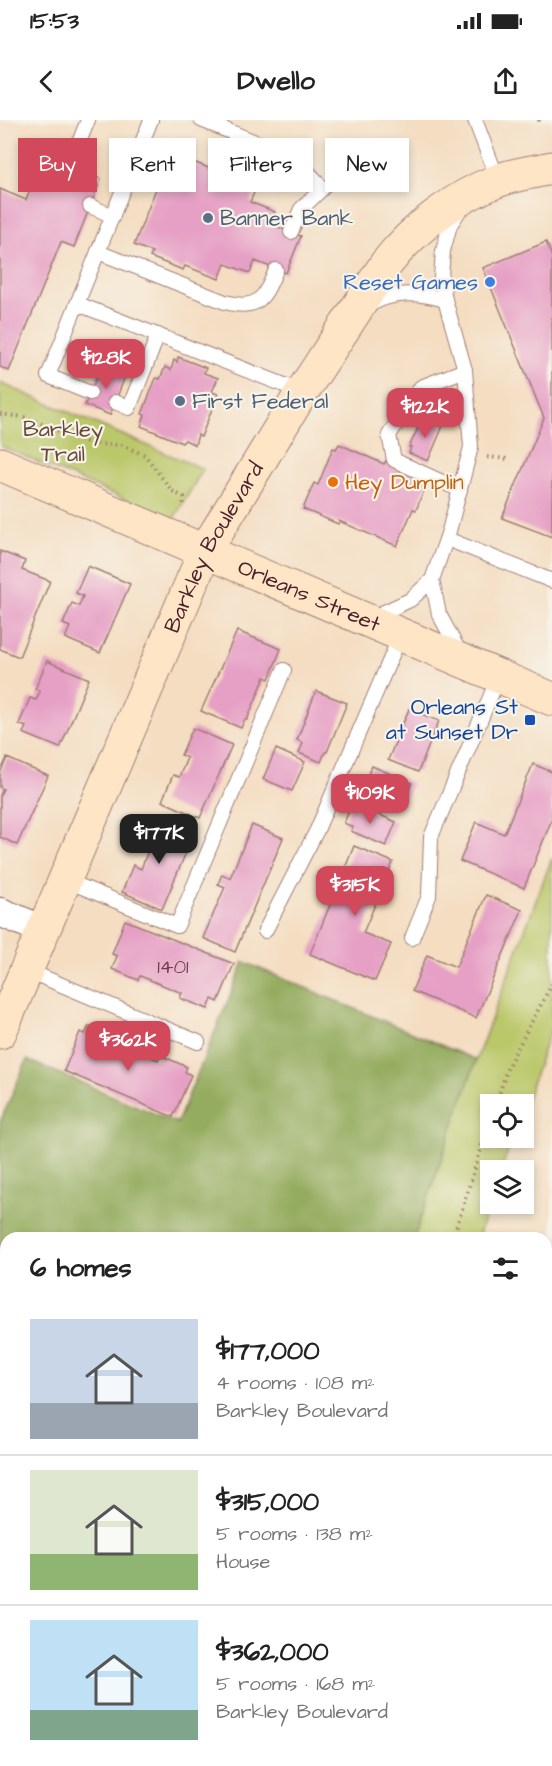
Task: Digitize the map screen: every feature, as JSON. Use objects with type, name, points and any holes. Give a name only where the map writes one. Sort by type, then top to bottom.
[{"type":"main road","name":"Barkley Boulevard","points":[[0,1032],[205,551],[302,392],[401,244],[430,220],[484,187],[552,168]]},
{"type":"main road","name":"Orleans Street","points":[[0,464],[552,699]]},
{"type":"street","points":[[0,912],[43,930]]},
{"type":"lane","points":[[81,138],[88,120]]},
{"type":"lane","points":[[90,393],[48,376],[151,120]]},
{"type":"lane","points":[[201,120],[295,158],[323,188],[301,209],[291,232]]},
{"type":"lane","points":[[366,620],[410,600],[432,580],[447,539],[471,447],[465,370],[445,300],[441,277],[443,251],[450,225],[484,187],[475,120]]},
{"type":"lane","points":[[90,206],[113,216]]},
{"type":"lane","points":[[98,252],[242,306],[256,303],[267,292],[276,270]]},
{"type":"lane","points":[[351,317],[374,302],[402,294],[425,294],[445,300]]},
{"type":"lane","points":[[78,304],[302,392]]},
{"type":"lane","points":[[115,402],[129,408],[158,335]]},
{"type":"lane","points":[[460,490],[394,460],[389,435],[421,387],[465,370]]},
{"type":"lane","points":[[447,539],[552,581]]},
{"type":"lane","points":[[432,580],[439,614],[465,662]]},
{"type":"lane","points":[[265,931],[317,830],[401,634]]},
{"type":"lane","points":[[65,880],[177,927],[284,670]]},
{"type":"lane","points":[[412,938],[429,896],[430,837],[499,676]]},
{"type":"lane","points":[[26,970],[198,1042]]},
{"type":"path","points":[[0,414],[24,417],[92,444],[121,445],[145,455],[172,491],[184,497],[183,506]]},
{"type":"path","points":[[487,456],[508,459]]},
{"type":"path","points":[[499,1094],[508,1066],[552,984]]},
{"type":"path","points":[[455,1232],[481,1148]]},
{"type":"green space","name":"Barkley Trail","points":[[0,383],[203,469],[173,520],[0,446]]},
{"type":"green space","points":[[552,858],[552,1025],[528,1094],[480,1094],[480,1148],[509,1148],[505,1160],[480,1160],[480,1214],[486,1214],[480,1232],[416,1232],[476,1060]]},
{"type":"green space","points":[[244,962],[476,1060],[416,1232],[0,1232],[0,1122],[27,1060],[177,1123]]},
{"type":"building","name":"Banner Bank","points":[[196,163],[208,168],[208,192],[254,192],[250,202],[275,212],[270,224],[301,236],[286,273],[255,261],[250,273],[225,264],[219,279],[185,266],[183,270],[150,257],[152,252],[134,245],[155,192],[196,192]]},
{"type":"building","points":[[97,177],[101,179],[97,189]]},
{"type":"building","points":[[0,189],[26,200],[29,192],[96,192],[74,247],[61,242],[9,371],[0,367]]},
{"type":"building","points":[[546,242],[552,257],[552,537],[502,518],[544,418],[483,268]]},
{"type":"building","points":[[178,357],[206,368],[204,373],[218,378],[212,392],[218,394],[201,437],[198,435],[195,445],[185,440],[182,443],[141,426],[145,415],[142,414],[156,378],[160,379],[165,367],[171,370],[174,360],[177,362]]},
{"type":"building","points":[[102,364],[126,374],[110,415],[85,405]]},
{"type":"building","points":[[423,418],[443,426],[428,461],[409,453],[411,447],[409,447]]},
{"type":"building","points":[[339,444],[384,464],[386,461],[429,479],[397,546],[339,521],[338,524],[303,509],[314,483],[318,485],[333,448],[336,449]]},
{"type":"building","points":[[0,551],[25,561],[22,570],[50,581],[19,657],[0,649]]},
{"type":"building","points":[[88,566],[130,584],[100,653],[65,638],[70,627],[63,624],[72,603],[79,606],[83,596],[76,593]]},
{"type":"building","points":[[237,631],[281,649],[269,679],[265,677],[247,720],[245,719],[241,728],[201,711]]},
{"type":"building","points":[[47,661],[89,679],[60,748],[23,733],[26,727],[19,724],[30,698],[36,700],[40,691],[35,689]]},
{"type":"building","points":[[316,691],[347,703],[321,762],[299,753],[303,743],[297,740]]},
{"type":"building","points":[[409,709],[439,721],[418,772],[388,760]]},
{"type":"building","points":[[193,728],[232,745],[200,818],[162,801],[173,775],[179,777],[187,758],[181,755]]},
{"type":"building","points":[[276,749],[305,762],[292,791],[263,779]]},
{"type":"building","points":[[7,758],[48,776],[17,845],[0,837],[0,795],[3,789],[0,787],[0,773]]},
{"type":"building","points":[[533,764],[552,772],[552,819],[524,888],[460,861],[476,822],[504,834]]},
{"type":"building","points":[[372,766],[412,783],[402,807],[361,790]]},
{"type":"building","points":[[351,806],[359,810],[361,807],[396,822],[386,846],[351,831],[353,827],[344,823]]},
{"type":"building","points":[[155,820],[193,836],[162,909],[122,892],[133,865],[141,869],[149,848],[144,846]]},
{"type":"building","points":[[252,825],[283,838],[235,952],[203,938],[225,887],[218,884],[222,874],[230,878]]},
{"type":"building","points":[[354,846],[393,862],[363,933],[391,944],[375,981],[310,954]]},
{"type":"building","points":[[486,895],[522,910],[476,1018],[412,991],[427,955],[456,967]]},
{"type":"building","points":[[125,920],[234,964],[218,1002],[212,999],[208,1009],[180,998],[182,993],[140,976],[138,980],[112,969],[117,956],[112,954]]},
{"type":"building","points":[[89,1026],[116,1038],[114,1042],[158,1060],[160,1055],[187,1067],[185,1072],[191,1075],[173,1117],[64,1071],[80,1032],[85,1034]]},
{"type":"place","name":"Banner Bank","points":[[208,218]]},
{"type":"place","name":"Reset Games","points":[[490,282]]},
{"type":"place","name":"First Federal","points":[[180,401]]},
{"type":"place","name":"Hey Dumplin","points":[[333,482]]},
{"type":"place","name":"Orleans St at Sunset Dr","points":[[530,720]]}]
